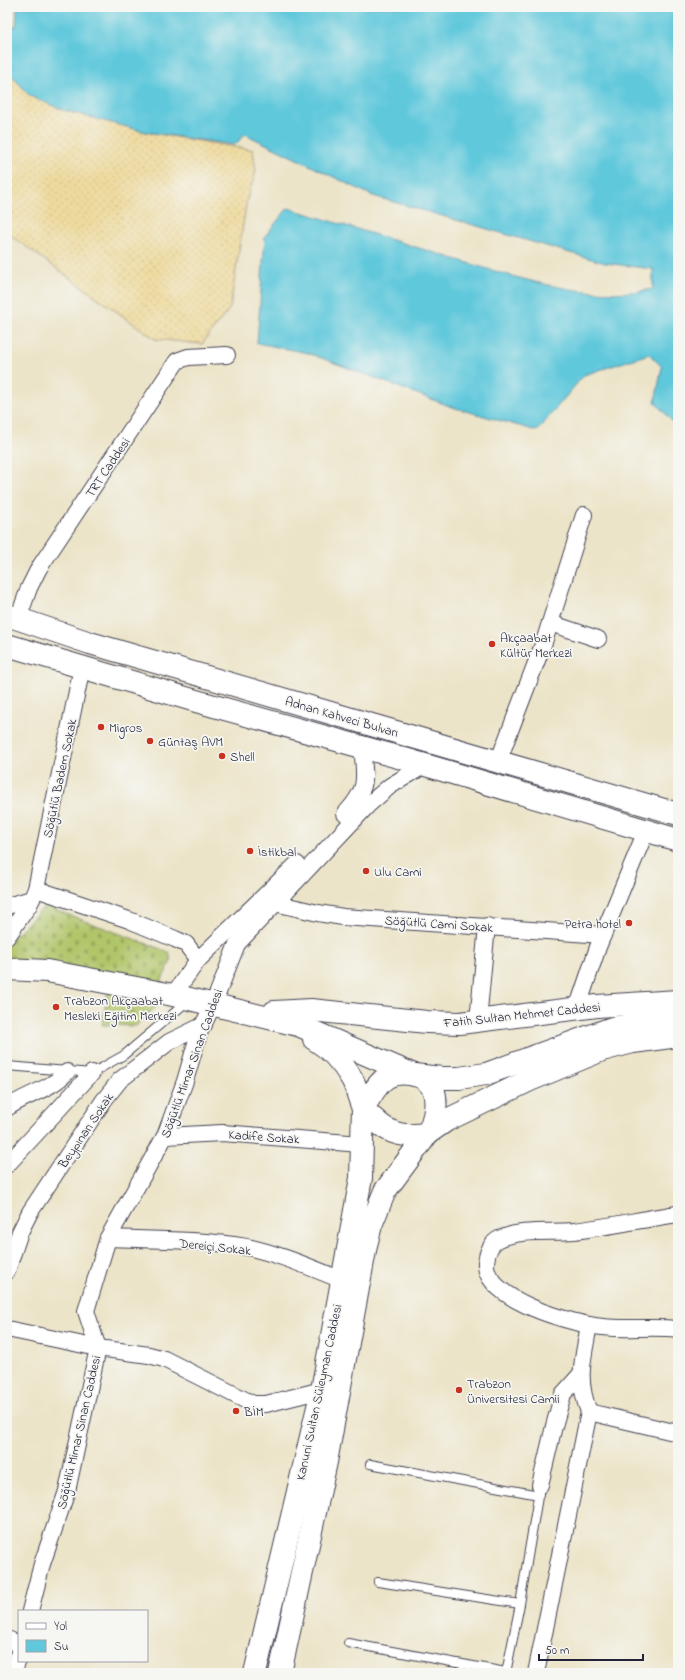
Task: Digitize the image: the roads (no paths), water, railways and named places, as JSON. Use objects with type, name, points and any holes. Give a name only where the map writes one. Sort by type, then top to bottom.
[{"type":"main road","name":"Adnan Kahveci Bulvarı","points":[[13,617],[90,642],[678,814]]},
{"type":"main road","name":"Adnan Kahveci Bulvarı","points":[[7,645],[362,746],[678,840]]},
{"type":"main road","name":"Fatih Sultan Mehmet Caddesi","points":[[7,969],[47,972],[182,997],[247,1014],[298,1025],[317,1032],[424,1079],[434,1093],[436,1113],[428,1133]]},
{"type":"main road","name":"Fatih Sultan Mehmet Caddesi","points":[[247,1014],[311,1010],[427,1022],[460,1023],[577,1008],[678,1001]]},
{"type":"main road","name":"Fatih Sultan Mehmet Caddesi","points":[[363,1107],[378,1084],[386,1077],[397,1074],[414,1074],[459,1078],[486,1074],[612,1028],[678,1018]]},
{"type":"main road","name":"Fatih Sultan Mehmet Caddesi","points":[[274,1019],[314,1038],[332,1052],[352,1080],[363,1107],[376,1121],[394,1134],[410,1136],[428,1133],[447,1120],[530,1080],[602,1050],[633,1042],[678,1036]]},
{"type":"main road","name":"Kanuni Sultan Süleyman Caddesi","points":[[255,1673],[322,1390],[361,1178],[363,1107]]},
{"type":"main road","name":"Kanuni Sultan Süleyman Caddesi","points":[[280,1673],[326,1462],[371,1225],[385,1191],[428,1133]]},
{"type":"street","name":"TRT Caddesi","points":[[13,617],[39,568],[177,361],[188,358],[227,355]]},
{"type":"street","points":[[498,762],[550,623],[584,515]]},
{"type":"street","points":[[550,623],[598,639]]},
{"type":"street","name":"Söğütlü Badem Sokak","points":[[7,937],[34,894],[82,667]]},
{"type":"street","points":[[182,997],[198,960],[290,871],[358,800],[363,790],[364,773],[362,746]]},
{"type":"street","name":"Söğütlü Mimar Sinan Caddesi","points":[[30,1610],[42,1564],[67,1491],[98,1348],[86,1311],[108,1238],[165,1136],[204,1025],[236,944],[368,805],[390,786],[424,765]]},
{"type":"street","points":[[577,1008],[603,935],[646,831]]},
{"type":"street","points":[[7,906],[34,894],[129,920],[186,944],[198,960]]},
{"type":"street","name":"Söğütlü Cami Sokak","points":[[275,903],[318,914],[343,917],[603,935]]},
{"type":"street","points":[[478,1021],[487,926]]},
{"type":"street","name":"Beypınarı Sokak","points":[[7,1271],[20,1232],[30,1212],[104,1100],[120,1080],[169,1042],[204,1025]]},
{"type":"street","points":[[10,1104],[56,1083],[67,1072]]},
{"type":"street","points":[[7,1165],[92,1073]]},
{"type":"street","name":"Kadife Sokak","points":[[165,1136],[222,1133],[362,1144]]},
{"type":"street","points":[[678,1214],[576,1231],[508,1236],[497,1240],[490,1248],[486,1266],[493,1282],[502,1290],[529,1306],[565,1319],[589,1325],[618,1328],[659,1327],[678,1330]]},
{"type":"street","name":"Dereiçi Sokak","points":[[108,1238],[180,1241],[247,1248],[299,1262],[342,1280]]},
{"type":"street","points":[[536,1673],[589,1412],[582,1392],[580,1375],[589,1325]]},
{"type":"street","points":[[7,1330],[164,1359],[253,1404],[266,1404],[322,1390]]},
{"type":"street","points":[[539,1490],[563,1394],[580,1375]]},
{"type":"street","points":[[589,1412],[678,1433]]},
{"type":"street","points":[[7,1639],[18,1644]]},
{"type":"street","points":[[14,1673],[18,1658]]},
{"type":"lane","points":[[7,1066],[92,1073],[124,1055],[182,997]]},
{"type":"lane","points":[[7,1072],[18,1067]]},
{"type":"lane","points":[[348,1643],[506,1672],[520,1604],[539,1490],[370,1464]]},
{"type":"lane","points":[[378,1582],[520,1604]]},
{"type":"water","points":[[17,7],[678,7],[678,428],[655,402],[662,367],[649,354],[584,375],[537,431],[452,407],[308,353],[257,343],[265,236],[288,208],[495,271],[548,285],[575,290],[627,292],[653,289],[653,269],[605,263],[373,196],[245,134],[235,145],[146,132],[63,110],[30,96],[7,70],[7,25],[16,27]]},
{"type":"place","name":"Akçaabat Kültür Merkezi","points":[[492,644]]},
{"type":"place","name":"Migros","points":[[101,727]]},
{"type":"place","name":"Güntaş AVM","points":[[150,741]]},
{"type":"place","name":"Shell","points":[[222,756]]},
{"type":"place","name":"İstikbal","points":[[250,851]]},
{"type":"place","name":"Ulu Cami","points":[[366,871]]},
{"type":"place","name":"Petra hotel","points":[[629,923]]},
{"type":"place","name":"Trabzon Akçaabat Mesleki Eğitim Merkezi","points":[[56,1007]]},
{"type":"place","name":"Trabzon Üniversitesi Camii","points":[[459,1390]]},
{"type":"place","name":"BİM","points":[[236,1411]]}]
